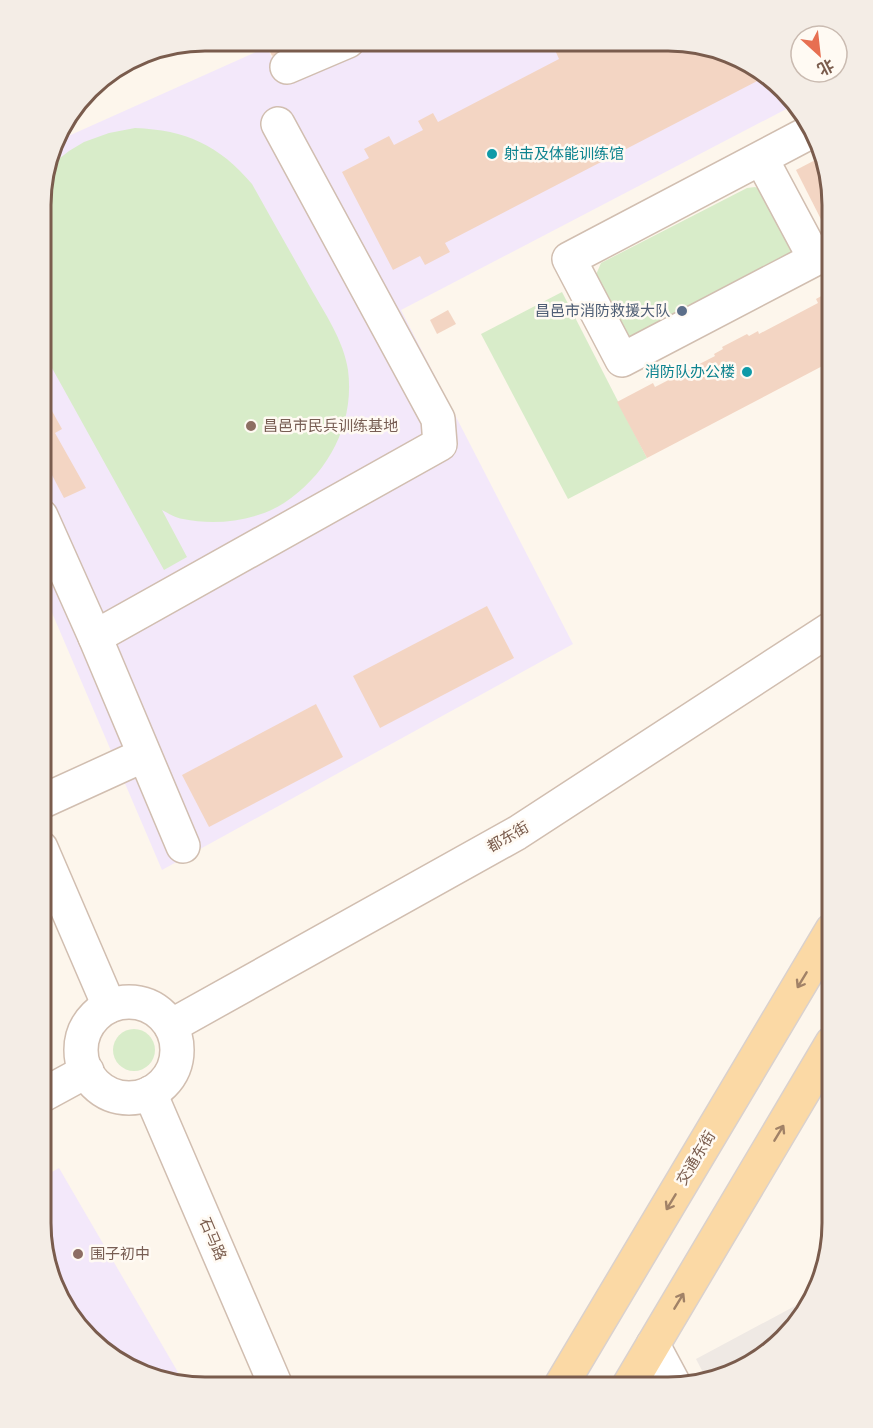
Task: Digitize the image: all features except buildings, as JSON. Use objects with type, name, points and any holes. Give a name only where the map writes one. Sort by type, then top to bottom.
[{"type":"main road","name":"交通东街","points":[[566,1377],[822,947]]},
{"type":"main road","points":[[634,1377],[822,1060]]},
{"type":"street","points":[[287,67],[325,51]]},
{"type":"street","points":[[95,637],[440,444],[438,419],[278,124]]},
{"type":"street","points":[[761,158],[815,259],[622,360],[569,259],[804,135]]},
{"type":"street","points":[[51,538],[183,846]]},
{"type":"street","name":"都东街","points":[[171,1026],[517,833],[822,635]]},
{"type":"street","points":[[51,797],[144,755]]},
{"type":"street","points":[[51,871],[109,1006]]},
{"type":"street","points":[[133,1002],[148,1005],[161,1014],[171,1026],[176,1040],[177,1055],[173,1070],[163,1083],[150,1093],[134,1097],[118,1096],[103,1090],[91,1079],[83,1065],[81,1049],[84,1033],[91,1020],[109,1006],[133,1002]]},
{"type":"street","points":[[51,1091],[87,1071]]},
{"type":"street","name":"石马路","points":[[150,1093],[272,1377]]},
{"type":"street","points":[[653,1345],[670,1377]]},
{"type":"shaded area","name":"昌邑市民兵训练基地","points":[[258,51],[269,51],[284,84],[360,51],[668,51],[708,56],[727,63],[762,83],[788,108],[401,310],[573,644],[162,870],[51,610],[52,185],[56,165],[68,136]]},
{"type":"shaded area","name":"围子初中","points":[[59,1168],[180,1375],[146,1365],[111,1345],[83,1317],[72,1300],[56,1263],[52,1243],[51,1172]]},
{"type":"shaded area","points":[[798,1304],[777,1332],[745,1356],[703,1373],[696,1359]]},
{"type":"green space","points":[[135,128],[153,129],[186,136],[214,150],[240,170],[252,184],[333,327],[348,370],[349,390],[342,428],[335,446],[314,478],[284,503],[248,518],[222,522],[196,521],[177,518],[162,510],[187,557],[164,570],[51,366],[51,205],[56,165],[58,160],[69,151],[84,142],[109,133]]},
{"type":"green space","points":[[755,187],[762,190],[794,254],[638,341],[625,337],[595,277],[601,263],[747,188]]},
{"type":"green space","points":[[562,292],[647,458],[568,499],[481,334]]},
{"type":"green space","points":[[134,1029],[149,1035],[155,1050],[149,1065],[134,1071],[119,1065],[113,1050],[119,1035]]},
{"type":"place","name":"射击及体能训练馆","points":[[492,154]]},
{"type":"place","name":"昌邑市消防救援大队","points":[[682,311]]},
{"type":"place","name":"消防队办公楼","points":[[747,372]]},
{"type":"place","name":"昌邑市民兵训练基地","points":[[251,426]]},
{"type":"place","name":"围子初中","points":[[78,1254]]}]
